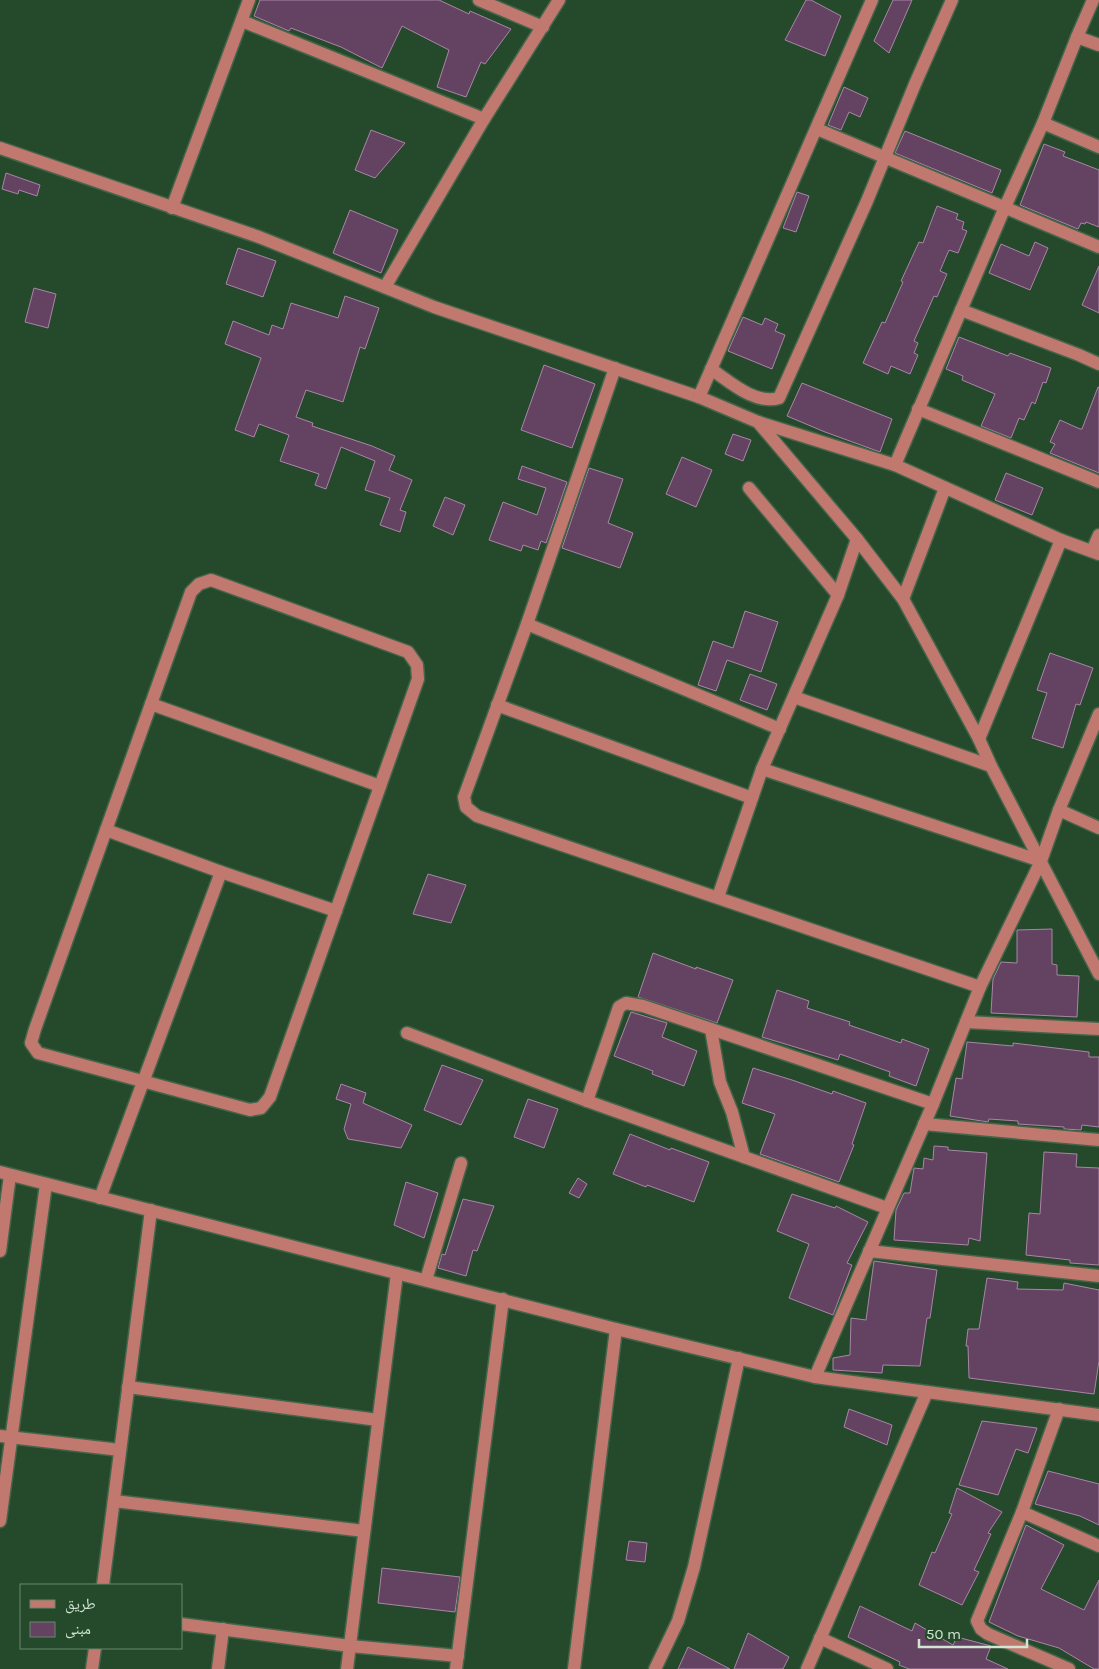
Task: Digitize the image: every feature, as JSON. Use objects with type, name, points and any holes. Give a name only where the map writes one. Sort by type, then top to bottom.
[{"type":"street","points":[[172,208],[249,0]]},
{"type":"street","points":[[479,0],[543,27]]},
{"type":"street","points":[[386,287],[484,119],[559,0]]},
{"type":"street","points":[[699,397],[872,0]]},
{"type":"street","points":[[711,370],[737,387],[761,399],[770,401],[779,398],[860,218],[952,0]]},
{"type":"street","points":[[895,465],[1005,207],[1043,123],[1093,0]]},
{"type":"street","points":[[242,21],[484,119]]},
{"type":"street","points":[[1077,37],[1099,45]]},
{"type":"street","points":[[1043,123],[1099,147]]},
{"type":"street","points":[[817,128],[1099,247]]},
{"type":"street","points":[[0,148],[259,238],[434,307],[699,397],[758,422],[895,465],[1060,540],[1096,552],[1099,535]]},
{"type":"street","points":[[962,310],[1099,364]]},
{"type":"street","points":[[615,368],[527,624],[464,797],[466,807],[476,816],[980,987]]},
{"type":"street","points":[[918,409],[1099,482]]},
{"type":"street","points":[[758,422],[857,539],[903,599],[979,739],[1099,974]]},
{"type":"street","points":[[749,488],[838,595]]},
{"type":"street","points":[[903,599],[945,488]]},
{"type":"street","points":[[718,897],[762,769],[838,595],[857,539]]},
{"type":"street","points":[[979,739],[1060,540]]},
{"type":"street","points":[[211,580],[408,652],[417,665],[418,680],[380,786],[270,1096],[260,1108],[250,1110],[38,1053],[31,1043],[35,1029],[190,592],[198,584],[211,580]]},
{"type":"street","points":[[527,624],[780,729]]},
{"type":"street","points":[[794,697],[992,766]]},
{"type":"street","points":[[151,704],[380,786]]},
{"type":"street","points":[[497,705],[752,798]]},
{"type":"street","points":[[815,1377],[924,1124],[980,987],[1041,861],[1059,810],[1099,714]]},
{"type":"street","points":[[762,769],[1041,861]]},
{"type":"street","points":[[1059,810],[1099,828]]},
{"type":"street","points":[[106,830],[336,911]]},
{"type":"street","points":[[100,1198],[221,872]]},
{"type":"street","points":[[587,1101],[619,1006],[626,1003],[644,1006],[932,1104]]},
{"type":"street","points":[[966,1022],[1099,1029]]},
{"type":"street","points":[[711,1029],[720,1082],[732,1112],[744,1157]]},
{"type":"street","points":[[407,1033],[587,1101],[888,1208]]},
{"type":"street","points":[[924,1124],[1099,1140]]},
{"type":"street","points":[[426,1280],[461,1164]]},
{"type":"street","points":[[0,1251],[5,1174],[616,1329],[815,1377],[1099,1415]]},
{"type":"street","points":[[0,1521],[6,1437],[46,1184]]},
{"type":"street","points":[[103,1584],[151,1210]]},
{"type":"street","points":[[869,1251],[1099,1276]]},
{"type":"street","points":[[347,1669],[397,1273]]},
{"type":"street","points":[[456,1669],[503,1299]]},
{"type":"street","points":[[574,1669],[616,1329]]},
{"type":"street","points":[[655,1669],[678,1621],[694,1567],[739,1358]]},
{"type":"street","points":[[128,1387],[378,1420]]},
{"type":"street","points":[[806,1669],[927,1392]]},
{"type":"street","points":[[1059,1409],[1022,1512],[977,1621],[981,1629],[988,1634],[1069,1669]]},
{"type":"street","points":[[6,1437],[120,1450]]},
{"type":"street","points":[[114,1501],[364,1531]]},
{"type":"street","points":[[1022,1512],[1099,1546]]},
{"type":"street","points":[[182,1624],[350,1646],[458,1656]]},
{"type":"street","points":[[218,1669],[224,1629]]},
{"type":"street","points":[[820,1638],[887,1669]]},
{"type":"street","points":[[92,1669],[95,1649]]},
{"type":"building","points":[[260,0],[439,0],[469,14],[470,11],[511,29],[485,64],[481,62],[466,97],[437,87],[449,50],[402,26],[382,68],[341,47],[291,28],[289,31],[254,16]]},
{"type":"building","points":[[806,0],[811,0],[841,16],[825,56],[785,40]]},
{"type":"building","points":[[893,0],[912,0],[889,53],[874,41]]},
{"type":"building","points":[[844,87],[868,98],[860,117],[849,112],[841,130],[828,125]]},
{"type":"building","points":[[371,130],[405,143],[375,178],[355,170]]},
{"type":"building","points":[[905,131],[1001,170],[992,193],[895,153]]},
{"type":"building","points":[[1044,144],[1065,152],[1063,156],[1099,170],[1099,227],[1086,222],[1085,224],[1081,223],[1078,229],[1020,205]]},
{"type":"building","points":[[6,173],[40,185],[37,196],[19,190],[18,194],[2,189]]},
{"type":"building","points":[[797,192],[809,196],[796,232],[783,228]]},
{"type":"building","points":[[937,206],[958,214],[956,219],[964,222],[962,229],[967,231],[958,253],[949,250],[940,271],[947,274],[937,297],[934,296],[914,341],[918,343],[914,353],[918,355],[910,374],[891,366],[888,374],[863,363],[882,322],[885,323],[903,282],[901,281],[919,242],[923,243]]},
{"type":"building","points":[[350,210],[398,230],[381,273],[333,253]]},
{"type":"building","points":[[1035,242],[1048,248],[1030,290],[989,273],[1001,244],[1029,256]]},
{"type":"building","points":[[238,248],[276,261],[263,297],[226,284]]},
{"type":"building","points":[[1099,266],[1099,313],[1082,305]]},
{"type":"building","points":[[34,288],[56,294],[48,328],[25,322]]},
{"type":"building","points":[[345,296],[379,308],[365,349],[360,347],[343,402],[306,390],[296,417],[313,423],[312,426],[372,446],[395,456],[389,470],[412,480],[400,510],[406,512],[400,532],[380,525],[390,498],[365,490],[375,461],[341,447],[326,489],[315,485],[319,474],[280,461],[289,435],[259,424],[254,437],[235,430],[261,358],[225,344],[233,321],[269,335],[272,325],[283,329],[291,303],[338,318]]},
{"type":"building","points":[[743,317],[762,325],[765,318],[778,324],[775,331],[785,335],[772,369],[728,351]]},
{"type":"building","points":[[959,337],[1008,356],[1010,353],[1051,368],[1046,383],[1043,382],[1035,404],[1032,402],[1024,420],[1019,418],[1011,438],[981,426],[995,394],[962,380],[963,376],[946,369]]},
{"type":"building","points":[[544,365],[595,384],[572,448],[521,430]]},
{"type":"building","points":[[802,383],[892,419],[880,452],[787,416]]},
{"type":"building","points":[[1098,387],[1099,473],[1050,453],[1055,444],[1050,442],[1060,420],[1082,429]]},
{"type":"building","points":[[733,434],[751,440],[743,461],[725,454]]},
{"type":"building","points":[[682,457],[712,470],[696,507],[666,494]]},
{"type":"building","points":[[522,466],[567,482],[546,543],[541,541],[538,550],[523,545],[521,551],[489,540],[503,502],[537,515],[546,488],[518,479]]},
{"type":"building","points":[[589,468],[623,479],[608,523],[633,533],[620,568],[562,548]]},
{"type":"building","points":[[1006,473],[1043,488],[1032,515],[995,500]]},
{"type":"building","points":[[445,497],[465,505],[453,535],[433,526]]},
{"type":"building","points":[[745,611],[778,622],[761,672],[727,660],[716,691],[698,685],[713,641],[733,648]]},
{"type":"building","points":[[1050,653],[1093,668],[1080,705],[1076,704],[1063,748],[1032,738],[1047,693],[1037,690]]},
{"type":"building","points":[[750,674],[777,684],[767,710],[740,700]]},
{"type":"building","points":[[428,874],[466,885],[451,923],[413,914]]},
{"type":"building","points":[[1052,929],[1052,964],[1057,965],[1057,975],[1079,976],[1077,1017],[991,1013],[993,979],[1001,962],[1017,963],[1017,930]]},
{"type":"building","points":[[653,953],[733,980],[717,1023],[638,997]]},
{"type":"building","points":[[777,990],[809,1001],[807,1008],[850,1022],[849,1025],[901,1043],[902,1039],[929,1049],[916,1086],[889,1076],[890,1072],[840,1054],[838,1060],[762,1037]]},
{"type":"building","points":[[631,1012],[667,1023],[662,1037],[697,1051],[684,1086],[652,1074],[653,1071],[614,1056]]},
{"type":"building","points":[[967,1042],[1013,1046],[1013,1043],[1089,1052],[1089,1057],[1099,1057],[1099,1127],[1082,1125],[1081,1130],[1064,1129],[1064,1127],[1018,1124],[1018,1121],[989,1119],[988,1122],[950,1116],[956,1078],[962,1079]]},
{"type":"building","points":[[442,1065],[483,1080],[461,1125],[424,1110]]},
{"type":"building","points":[[753,1068],[832,1094],[833,1091],[866,1103],[852,1144],[854,1145],[839,1182],[760,1154],[775,1114],[742,1103]]},
{"type":"building","points":[[341,1084],[366,1093],[363,1103],[412,1125],[401,1148],[348,1139],[344,1129],[351,1104],[336,1099]]},
{"type":"building","points":[[528,1099],[558,1109],[544,1148],[514,1137]]},
{"type":"building","points":[[630,1134],[670,1150],[671,1148],[709,1162],[694,1202],[647,1185],[646,1187],[613,1174]]},
{"type":"building","points":[[934,1146],[948,1147],[948,1150],[987,1153],[980,1241],[969,1238],[968,1245],[894,1240],[896,1210],[904,1193],[910,1193],[914,1168],[923,1169],[924,1158],[933,1160]]},
{"type":"building","points":[[1044,1152],[1077,1154],[1076,1167],[1099,1168],[1099,1265],[1070,1263],[1070,1260],[1026,1255],[1029,1213],[1040,1214]]},
{"type":"building","points":[[578,1178],[587,1184],[579,1198],[569,1193]]},
{"type":"building","points":[[406,1182],[438,1193],[424,1238],[394,1225]]},
{"type":"building","points":[[792,1194],[835,1208],[836,1206],[868,1222],[847,1263],[852,1265],[833,1315],[789,1298],[809,1244],[777,1231]]},
{"type":"building","points":[[463,1199],[494,1206],[477,1251],[473,1250],[466,1276],[438,1268],[442,1254],[445,1255]]},
{"type":"building","points":[[874,1261],[937,1270],[920,1366],[883,1365],[882,1373],[833,1370],[833,1358],[850,1355],[851,1318],[866,1320]]},
{"type":"building","points":[[987,1278],[1018,1282],[1017,1289],[1063,1290],[1064,1283],[1099,1290],[1099,1361],[1094,1394],[969,1378],[968,1346],[966,1346],[968,1329],[979,1329]]},
{"type":"building","points":[[849,1409],[892,1425],[887,1445],[844,1427]]},
{"type":"building","points":[[982,1421],[1037,1428],[1028,1453],[1016,1449],[998,1495],[959,1485]]},
{"type":"building","points":[[1048,1471],[1099,1484],[1099,1525],[1080,1516],[1035,1504]]},
{"type":"building","points":[[957,1488],[1002,1512],[988,1533],[991,1534],[974,1570],[979,1572],[962,1605],[919,1585],[932,1552],[935,1553],[952,1514],[949,1513]]},
{"type":"building","points":[[1026,1525],[1064,1545],[1041,1589],[1084,1610],[1099,1580],[1099,1669],[1094,1669],[1059,1648],[1018,1636],[989,1622]]},
{"type":"building","points":[[629,1541],[647,1543],[645,1562],[626,1560]]},
{"type":"building","points":[[382,1568],[460,1577],[455,1612],[378,1603]]},
{"type":"building","points":[[860,1606],[912,1631],[915,1623],[953,1645],[957,1637],[991,1646],[986,1659],[1008,1669],[909,1669],[899,1665],[900,1662],[848,1637]]},
{"type":"building","points":[[748,1633],[789,1657],[783,1669],[734,1669]]},
{"type":"building","points":[[688,1647],[730,1669],[678,1669]]}]
